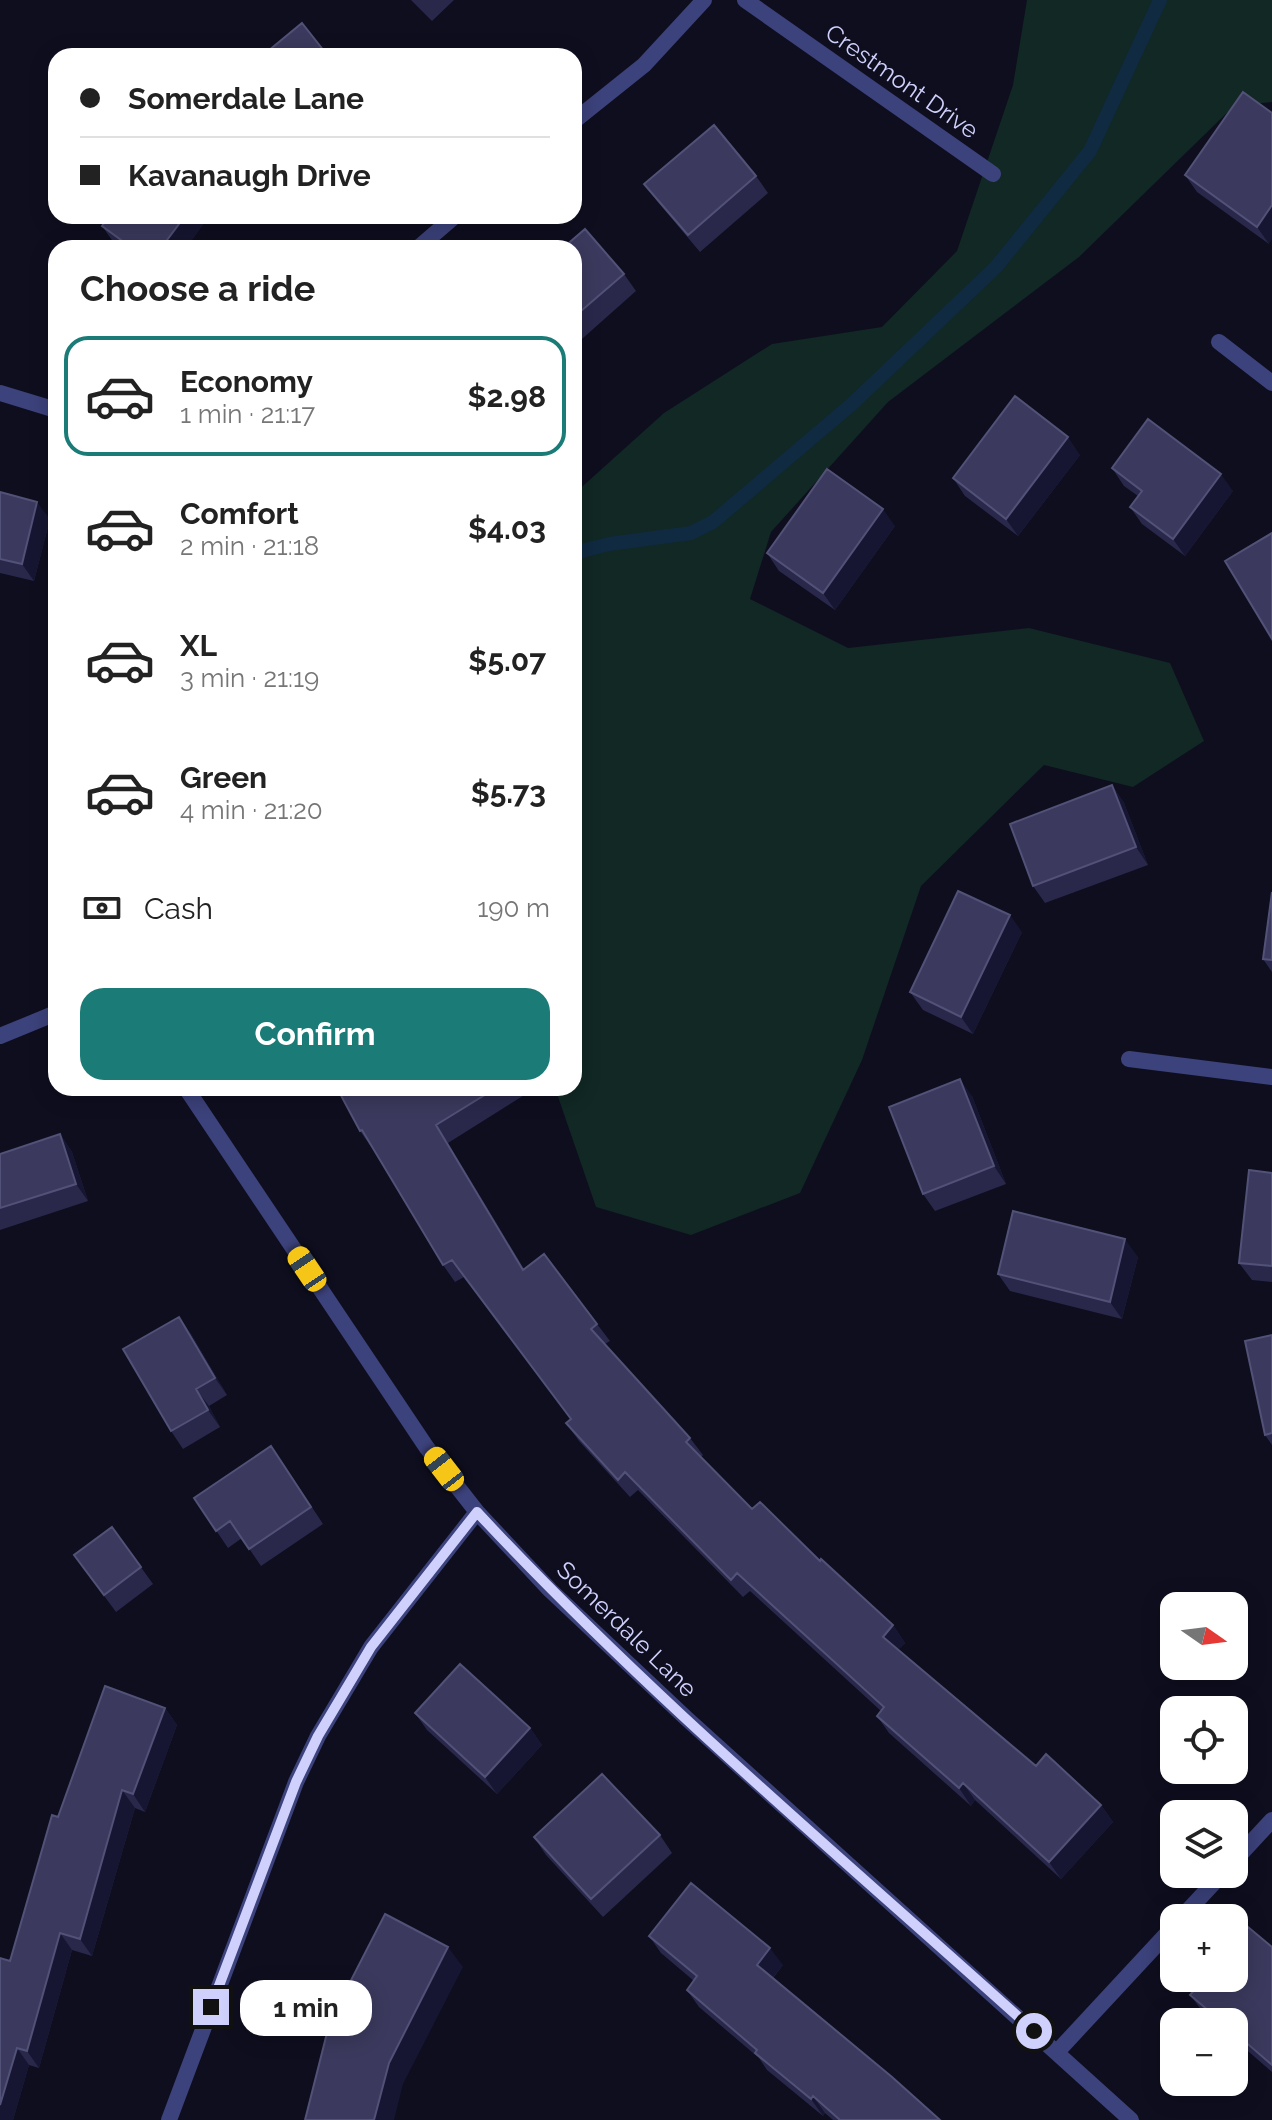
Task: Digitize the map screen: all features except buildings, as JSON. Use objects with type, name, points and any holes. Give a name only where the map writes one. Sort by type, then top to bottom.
[{"type":"street","points":[[582,115],[644,65],[704,0]]},
{"type":"street","name":"Crestmont Drive","points":[[745,0],[993,174]]},
{"type":"street","points":[[427,240],[446,224]]},
{"type":"street","points":[[1219,342],[1272,383]]},
{"type":"street","points":[[0,393],[48,408]]},
{"type":"street","points":[[0,1036],[48,1016]]},
{"type":"street","points":[[1129,1059],[1272,1077]]},
{"type":"street","name":"Somerdale Lane","points":[[191,1096],[427,1448],[477,1512],[550,1590],[663,1696],[1131,2120]]},
{"type":"street","points":[[169,2120],[296,1782],[318,1736],[371,1647],[477,1512]]},
{"type":"street","points":[[1248,1846],[1272,1820]]},
{"type":"street","points":[[1194,1904],[1209,1888]]},
{"type":"street","points":[[1057,2052],[1160,1941]]},
{"type":"green space","points":[[1027,0],[1272,0],[1272,102],[1234,106],[1079,257],[888,402],[771,532],[750,599],[848,648],[1029,628],[1170,663],[1204,741],[1133,787],[1044,765],[921,886],[862,1060],[800,1193],[691,1235],[596,1207],[558,1096],[582,1096],[582,487],[664,413],[772,344],[882,327],[957,251],[1013,85]]},
{"type":"waterway","points":[[582,551],[609,544],[691,533],[713,522],[852,404],[996,267],[1090,151],[1160,0]]},
{"type":"route","points":[[211,2007],[296,1782],[318,1736],[371,1647],[477,1512],[550,1590],[663,1696],[1034,2031]]}]
